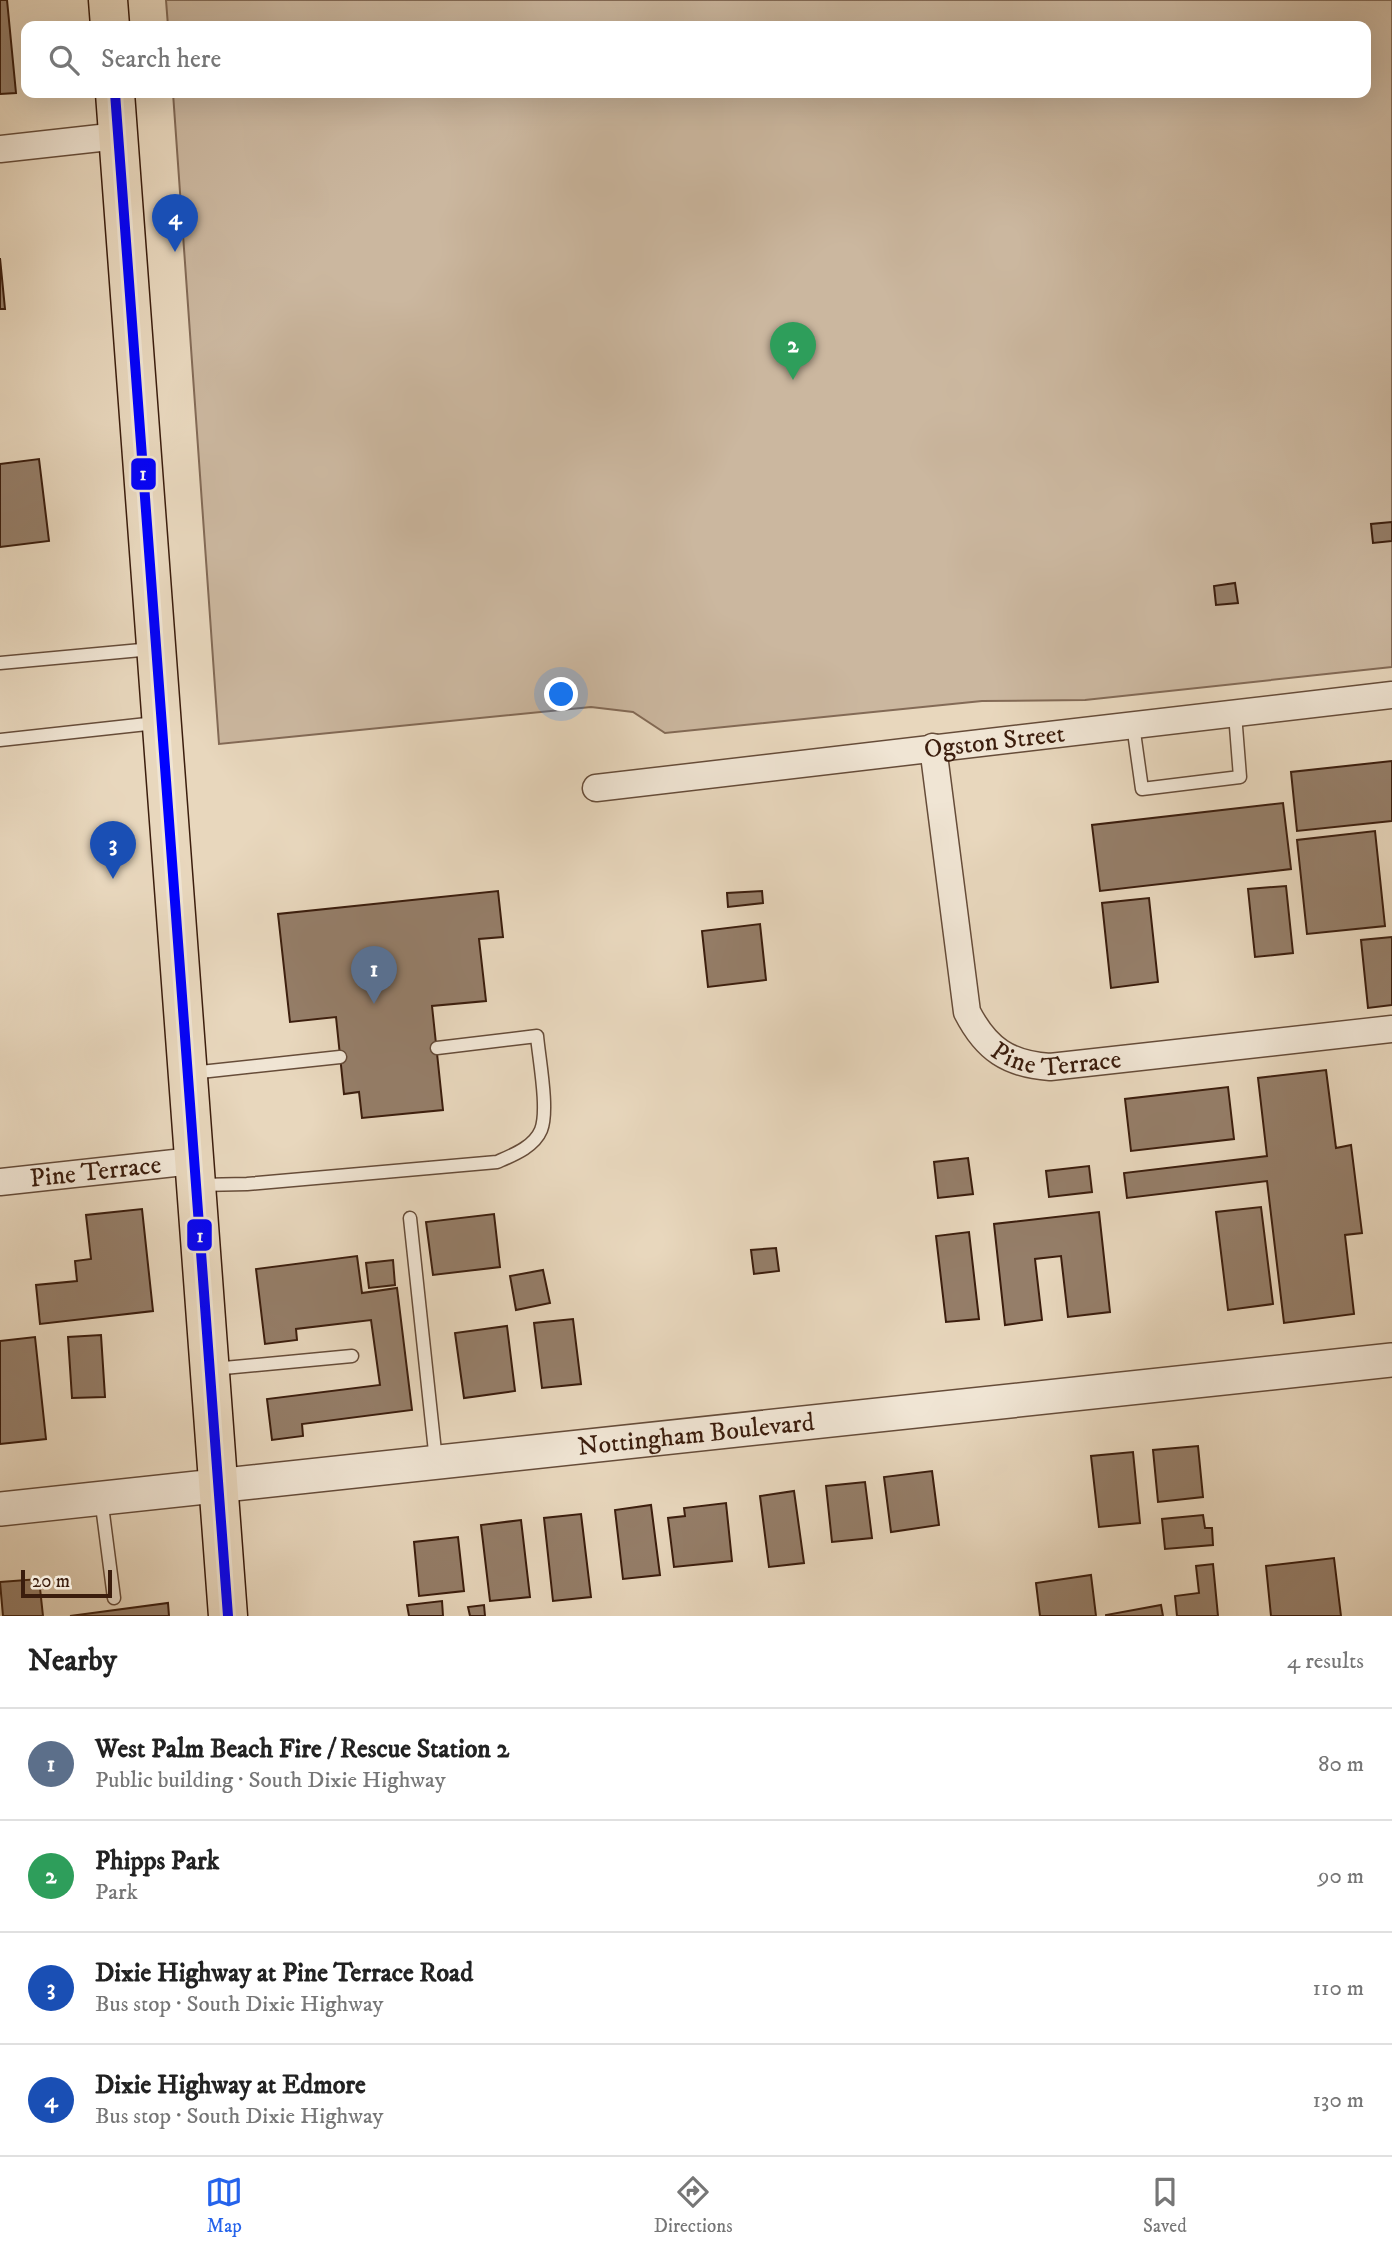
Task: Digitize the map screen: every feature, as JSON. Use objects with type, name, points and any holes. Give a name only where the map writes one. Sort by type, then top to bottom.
[{"type":"main road","points":[[108,0],[110,21]]},
{"type":"main road","points":[[115,98],[228,1616]]},
{"type":"street","points":[[0,149],[118,136]]},
{"type":"street","name":"Ogston Street","points":[[596,788],[1392,695]]},
{"type":"street","name":"Pine Terrace","points":[[933,747],[967,1012],[976,1031],[991,1047],[1009,1059],[1028,1066],[1050,1067],[1392,1029]]},
{"type":"street","name":"Pine Terrace","points":[[0,1182],[194,1173]]},
{"type":"street","name":"Nottingham Boulevard","points":[[0,1509],[1392,1360]]},
{"type":"lane","points":[[0,663],[156,649]]},
{"type":"lane","points":[[1133,725],[1142,789],[1240,776],[1235,713]]},
{"type":"lane","points":[[0,740],[161,722]]},
{"type":"lane","points":[[194,1173],[247,1184],[497,1161],[520,1152],[541,1131],[543,1105],[537,1036],[437,1048]]},
{"type":"lane","points":[[187,1074],[239,1066],[340,1057]]},
{"type":"lane","points":[[410,1218],[436,1462]]},
{"type":"lane","points":[[209,1369],[352,1356]]},
{"type":"lane","points":[[101,1497],[114,1598]]},
{"type":"shaded area","points":[[166,0],[1392,0],[1392,667],[1085,700],[982,701],[665,733],[633,712],[591,707],[219,744],[173,98],[1371,98],[1371,21],[168,21]]},
{"type":"building","points":[[0,0],[7,0],[16,93],[0,94]]},
{"type":"building","points":[[0,258],[5,309],[0,309]]},
{"type":"building","points":[[39,459],[49,541],[0,547],[0,464]]},
{"type":"building","points":[[1392,522],[1392,541],[1373,543],[1371,524]]},
{"type":"building","points":[[1235,583],[1238,603],[1216,605],[1214,586]]},
{"type":"building","points":[[1392,761],[1392,821],[1297,831],[1291,772]]},
{"type":"building","points":[[1283,803],[1291,869],[1100,891],[1092,825]]},
{"type":"building","points":[[1375,831],[1385,926],[1307,934],[1297,840]]},
{"type":"building","points":[[1286,886],[1293,953],[1255,957],[1248,889]]},
{"type":"building","points":[[498,891],[503,937],[479,939],[486,1001],[432,1006],[443,1110],[362,1118],[359,1092],[344,1094],[336,1017],[290,1022],[278,914]]},
{"type":"building","points":[[762,891],[763,903],[728,907],[727,893]]},
{"type":"building","points":[[1149,898],[1158,982],[1111,988],[1102,903]]},
{"type":"building","points":[[760,924],[766,980],[708,987],[702,931]]},
{"type":"building","points":[[1392,937],[1392,1005],[1368,1008],[1361,940]]},
{"type":"building","points":[[1326,1070],[1336,1148],[1351,1145],[1362,1233],[1345,1235],[1354,1314],[1284,1323],[1267,1181],[1127,1198],[1124,1173],[1267,1156],[1258,1078]]},
{"type":"building","points":[[1228,1087],[1234,1139],[1131,1151],[1125,1099]]},
{"type":"building","points":[[968,1158],[973,1194],[938,1198],[934,1162]]},
{"type":"building","points":[[1089,1166],[1092,1192],[1049,1197],[1046,1171]]},
{"type":"building","points":[[1261,1207],[1273,1304],[1228,1310],[1216,1212]]},
{"type":"building","points":[[142,1209],[153,1311],[40,1324],[36,1285],[77,1281],[75,1261],[91,1259],[86,1215]]},
{"type":"building","points":[[1099,1212],[1110,1312],[1068,1317],[1061,1256],[1035,1259],[1042,1320],[1005,1325],[994,1224]]},
{"type":"building","points":[[494,1214],[500,1267],[433,1275],[426,1222]]},
{"type":"building","points":[[969,1232],[979,1319],[946,1322],[936,1236]]},
{"type":"building","points":[[776,1248],[779,1271],[754,1274],[751,1250]]},
{"type":"building","points":[[357,1256],[362,1293],[397,1288],[412,1410],[302,1424],[303,1436],[272,1440],[267,1399],[380,1385],[371,1320],[296,1329],[297,1340],[265,1344],[256,1269]]},
{"type":"building","points":[[393,1260],[395,1285],[369,1288],[366,1263]]},
{"type":"building","points":[[543,1270],[550,1303],[516,1310],[510,1276]]},
{"type":"building","points":[[573,1319],[581,1384],[542,1388],[534,1323]]},
{"type":"building","points":[[507,1326],[515,1391],[464,1398],[455,1333]]},
{"type":"building","points":[[101,1335],[105,1397],[72,1398],[68,1337]]},
{"type":"building","points":[[35,1337],[46,1439],[0,1444],[0,1341]]},
{"type":"building","points":[[1198,1446],[1203,1497],[1158,1502],[1153,1450]]},
{"type":"building","points":[[1133,1452],[1140,1523],[1099,1527],[1091,1456]]},
{"type":"building","points":[[932,1471],[939,1525],[891,1532],[884,1477]]},
{"type":"building","points":[[865,1482],[872,1538],[832,1542],[826,1486]]},
{"type":"building","points":[[794,1491],[804,1563],[769,1567],[760,1496]]},
{"type":"building","points":[[726,1503],[732,1561],[674,1567],[668,1518],[685,1516],[684,1508]]},
{"type":"building","points":[[651,1505],[660,1575],[623,1579],[615,1510]]},
{"type":"building","points":[[581,1514],[591,1597],[553,1601],[544,1518]]},
{"type":"building","points":[[1203,1515],[1205,1528],[1212,1528],[1213,1545],[1165,1549],[1162,1519]]},
{"type":"building","points":[[521,1520],[530,1597],[490,1601],[481,1525]]},
{"type":"building","points":[[458,1537],[464,1591],[419,1596],[414,1542]]},
{"type":"building","points":[[1334,1558],[1341,1616],[1271,1616],[1266,1566]]},
{"type":"building","points":[[1213,1564],[1218,1616],[1177,1616],[1175,1596],[1199,1593],[1196,1566]]},
{"type":"building","points":[[1091,1575],[1096,1616],[1040,1616],[1036,1583]]},
{"type":"building","points":[[39,1579],[43,1616],[3,1616],[0,1582]]},
{"type":"building","points":[[442,1601],[443,1616],[409,1616],[407,1605]]},
{"type":"building","points":[[168,1603],[169,1616],[70,1616]]},
{"type":"building","points":[[484,1605],[485,1616],[470,1616],[468,1607]]},
{"type":"building","points":[[1161,1605],[1163,1616],[1106,1616],[1106,1615]]},
{"type":"transit line","name":"1","points":[[115,98],[228,1616]]},
{"type":"place","name":"Dixie Highway at Edmore","points":[[175,252]]},
{"type":"place","name":"Phipps Park","points":[[793,380]]},
{"type":"place","name":"Dixie Highway at Pine Terrace Road","points":[[113,879]]},
{"type":"place","name":"West Palm Beach Fire / Rescue Station 2","points":[[374,1004]]}]
